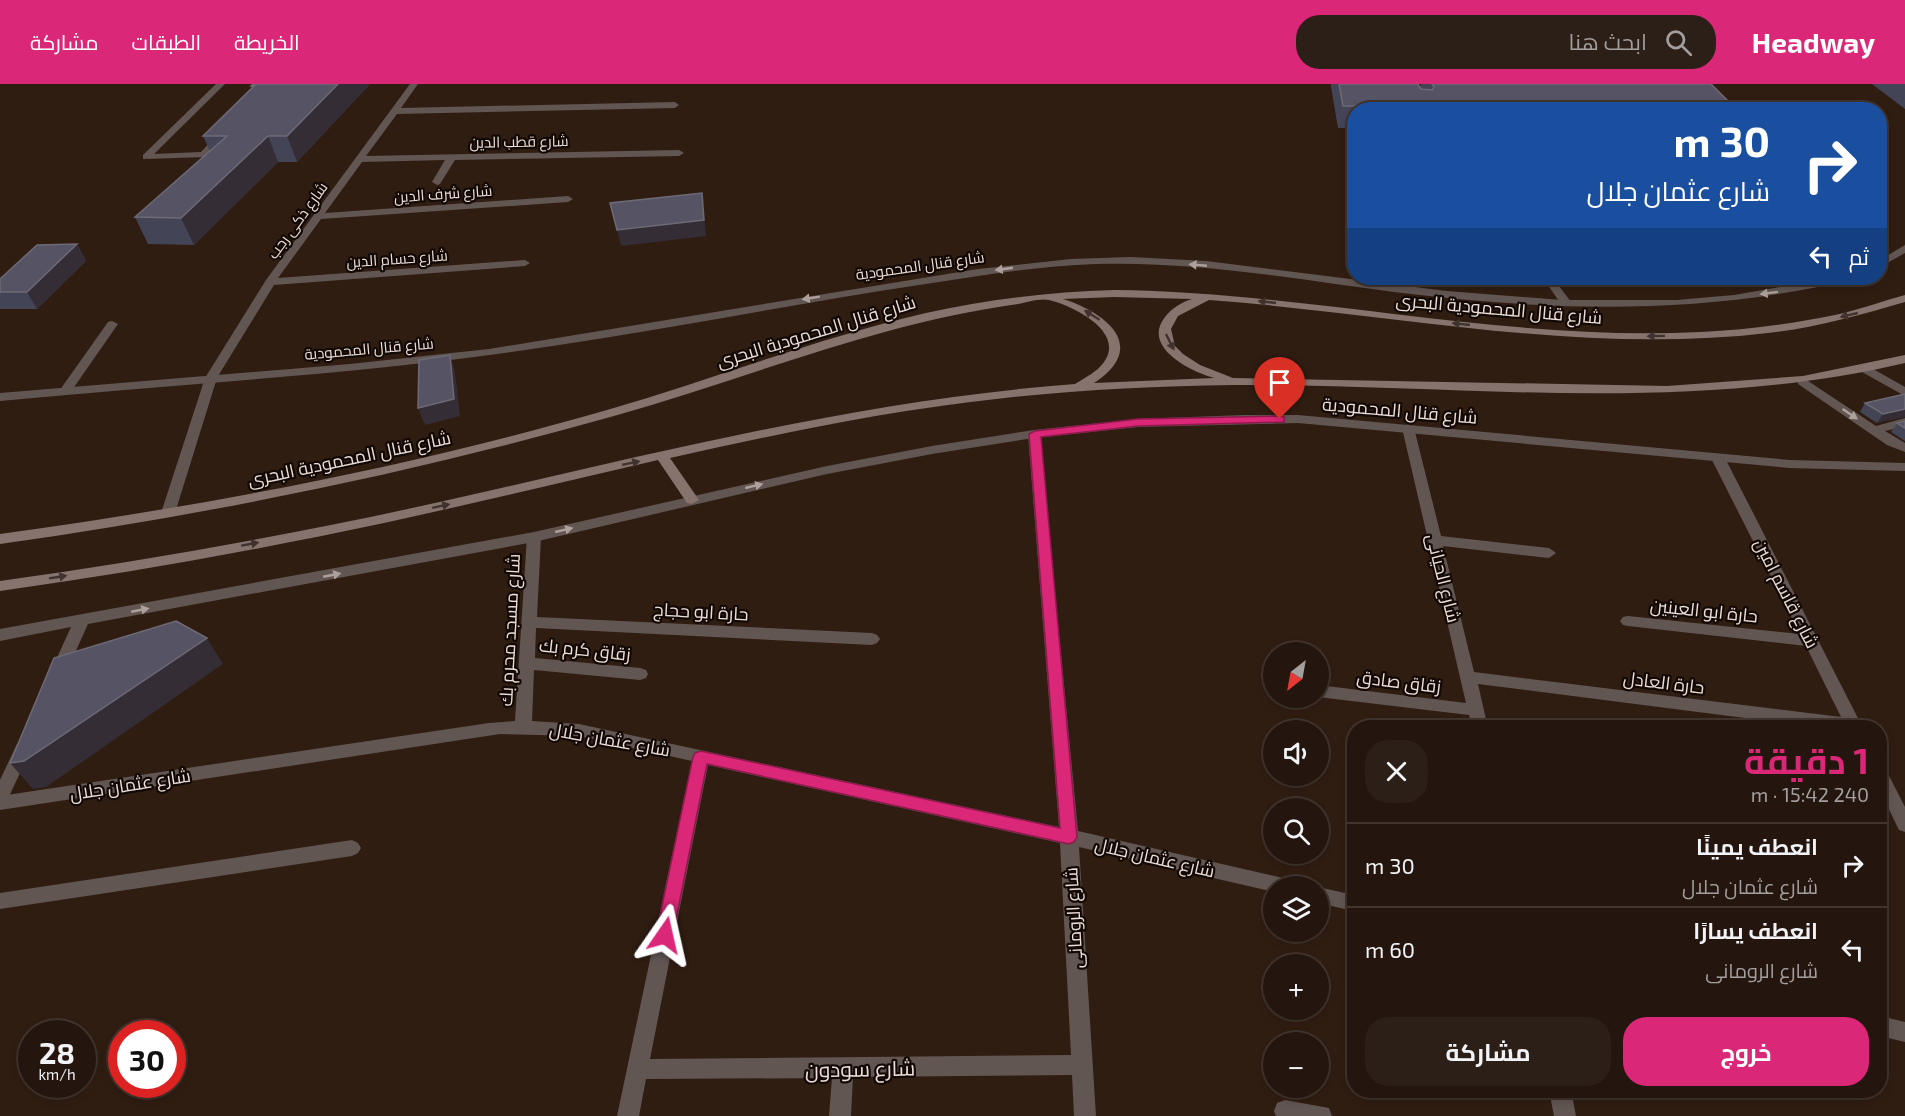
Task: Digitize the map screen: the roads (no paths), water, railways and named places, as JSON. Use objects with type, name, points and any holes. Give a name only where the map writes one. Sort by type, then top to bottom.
[{"type":"main road","name":"شارع قنال المحمودية البحرى","points":[[0,539],[263,496],[520,437],[677,393],[825,344],[908,320],[1038,297],[1156,293],[1216,297],[1530,331],[1636,336],[1707,334],[1782,328],[1856,314],[1905,298]]},
{"type":"main road","points":[[1038,297],[1067,303],[1092,314],[1113,334],[1116,346],[1114,358],[1107,369],[1094,379],[1077,387]]},
{"type":"main road","points":[[1216,297],[1195,301],[1179,308],[1168,318],[1164,330],[1167,343],[1178,356],[1196,367],[1243,382]]},
{"type":"main road","points":[[0,586],[280,538],[437,507],[826,421],[911,407],[1077,387],[1243,382],[1632,391],[1689,390],[1802,381],[1905,359]]},
{"type":"main road","points":[[662,456],[692,500]]},
{"type":"street","points":[[221,84],[146,157],[204,155],[228,128]]},
{"type":"street","name":"شارع ذكى رجب","points":[[168,513],[211,378],[270,282],[414,84]]},
{"type":"street","points":[[394,111],[675,105]]},
{"type":"street","name":"شارع قطب الدين","points":[[358,159],[679,153]]},
{"type":"street","points":[[437,182],[452,157]]},
{"type":"street","name":"شارع شرف الدين","points":[[320,216],[568,199]]},
{"type":"street","points":[[1887,260],[1905,248]]},
{"type":"street","name":"شارع قنال المحمودية","points":[[0,397],[494,352],[829,296],[1059,263],[1131,260],[1206,265],[1347,282]]},
{"type":"street","name":"شارع حسام الدين","points":[[270,282],[525,263]]},
{"type":"street","name":"شارع قنال المحمودية","points":[[1372,285],[1447,294],[1565,302],[1704,300],[1785,291],[1806,285]]},
{"type":"street","points":[[1553,285],[1565,302]]},
{"type":"street","points":[[66,390],[112,324]]},
{"type":"street","points":[[1866,369],[1905,392]]},
{"type":"street","points":[[1802,381],[1874,430],[1905,448]]},
{"type":"street","name":"شارع قنال المحمودية","points":[[0,635],[534,537],[838,467],[1035,434],[1138,423],[1244,418],[1309,420],[1790,464],[1905,466]]},
{"type":"street","points":[[1874,430],[1905,422]]},
{"type":"street","name":"شارع الحيانى","points":[[1408,428],[1478,720]]},
{"type":"street","name":"شارع الرومانى","points":[[1035,434],[1069,837],[1085,1116]]},
{"type":"street","name":"شارع قاسم امين","points":[[1718,458],[1852,720]]},
{"type":"street","name":"شارع مسجد محرم بك","points":[[523,726],[534,537]]},
{"type":"street","points":[[1435,540],[1550,553]]},
{"type":"street","points":[[53,684],[82,621]]},
{"type":"street","name":"حارة ابو العينين","points":[[1628,621],[1811,641]]},
{"type":"street","name":"حارة ابو حجاج","points":[[528,622],[872,639]]},
{"type":"street","name":"زقاق كرم بك","points":[[526,663],[640,674]]},
{"type":"street","name":"حارة العادل","points":[[1468,677],[1808,720]]},
{"type":"street","name":"زقاق صادق","points":[[1329,692],[1476,710]]},
{"type":"street","name":"شارع عثمان جلال","points":[[0,803],[523,726],[579,730],[1263,881]]},
{"type":"street","points":[[0,798],[29,736]]},
{"type":"street","points":[[628,1116],[701,757]]},
{"type":"street","points":[[1887,794],[1894,814]]},
{"type":"street","points":[[0,901],[352,848]]},
{"type":"street","points":[[1329,897],[1347,901]]},
{"type":"street","points":[[1887,1028],[1905,1032]]},
{"type":"street","name":"شارع سودون","points":[[638,1069],[1082,1065]]},
{"type":"street","points":[[840,1116],[843,1068]]},
{"type":"street","points":[[1562,1098],[1566,1116]]},
{"type":"street","points":[[1285,1111],[1321,1116]]}]
